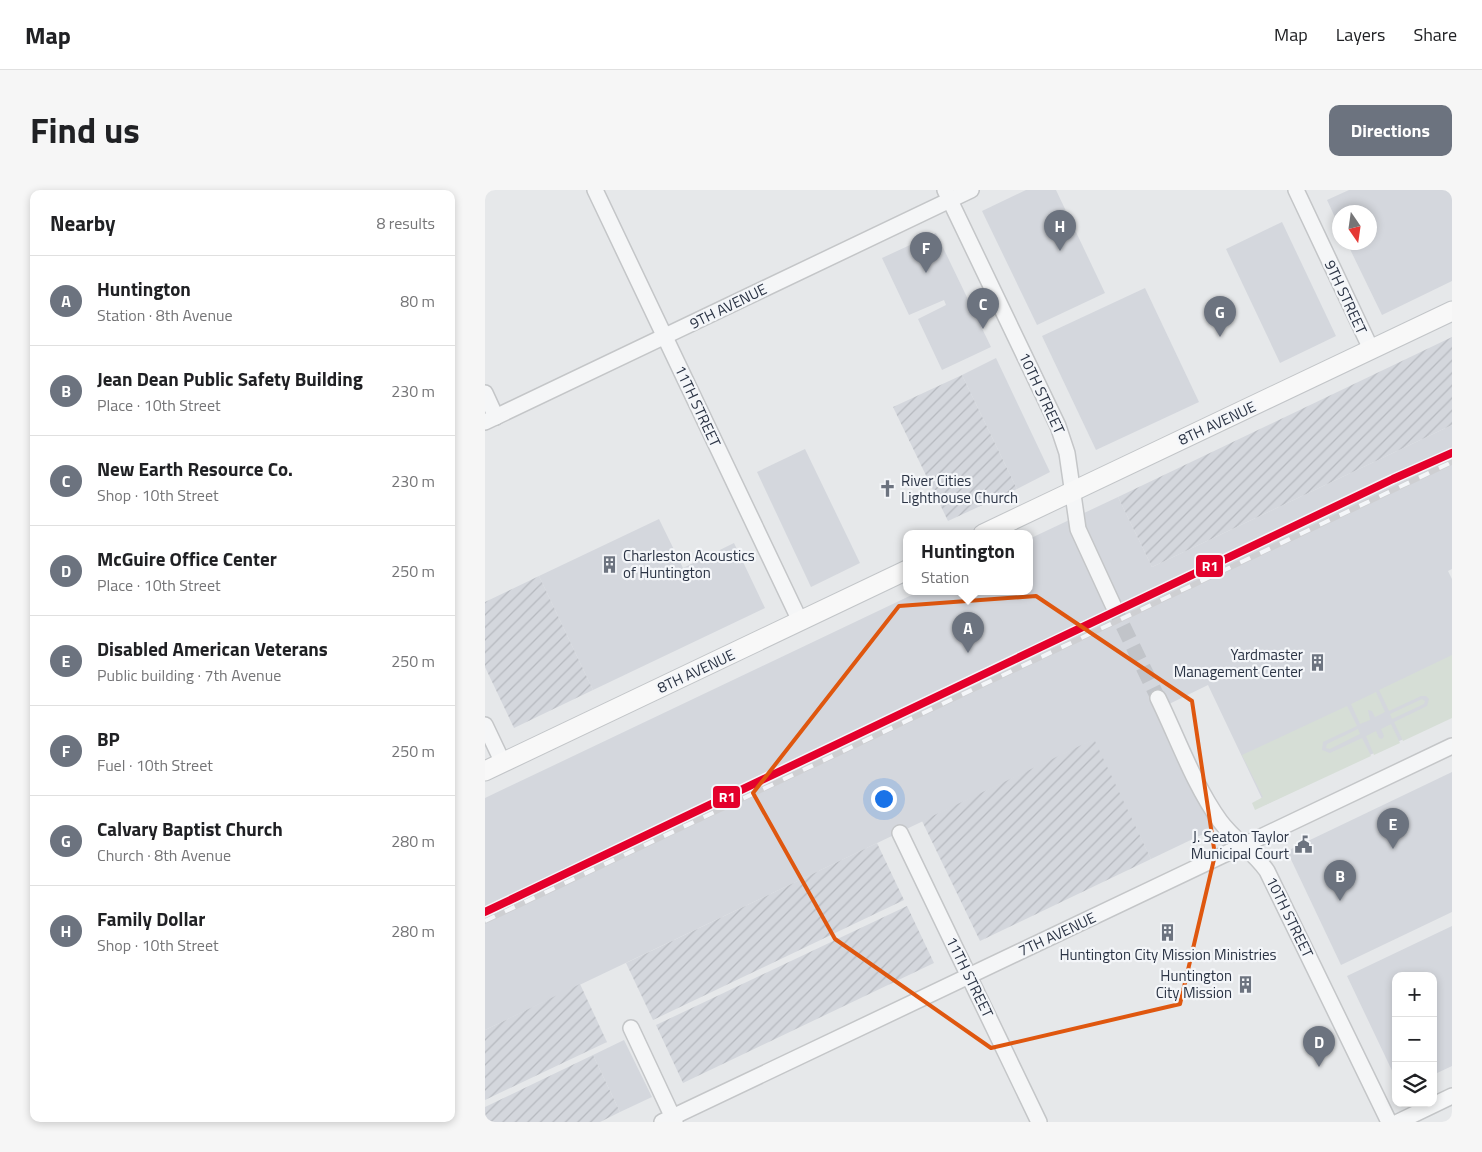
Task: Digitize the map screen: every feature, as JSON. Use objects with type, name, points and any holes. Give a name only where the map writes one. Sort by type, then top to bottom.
[{"type":"main road","name":"8TH AVENUE","points":[[991,530],[1452,311]]},
{"type":"main road","name":"8TH AVENUE","points":[[485,771],[903,572]]},
{"type":"street","name":"11TH STREET","points":[[595,190],[800,621]]},
{"type":"street","name":"9TH AVENUE","points":[[491,420],[665,336],[947,195],[971,190]]},
{"type":"street","name":"9TH STREET","points":[[1297,190],[1371,350]]},
{"type":"street","name":"10TH STREET","points":[[947,195],[1058,426],[1067,453],[1083,541],[1113,605]]},
{"type":"street","points":[[485,394],[491,420]]},
{"type":"street","name":"10TH STREET","points":[[1158,698],[1213,811],[1229,832],[1260,860],[1270,877],[1389,1122]]},
{"type":"street","points":[[485,725],[503,763]]},
{"type":"street","name":"7TH AVENUE","points":[[670,1120],[1452,746]]},
{"type":"street","name":"11TH STREET","points":[[900,833],[1039,1122]]},
{"type":"street","points":[[631,1028],[670,1120]]},
{"type":"street","points":[[1398,1122],[1452,1096]]},
{"type":"highlighted area","points":[[1036,596],[1192,701],[1215,855],[1180,1004],[991,1048],[835,939],[753,793],[899,606]]},
{"type":"shaded area","points":[[1026,190],[1056,190],[1105,293],[1037,325],[982,211]]},
{"type":"shaded area","points":[[1349,190],[1452,190],[1452,281],[1382,315],[1350,250],[1377,250],[1377,205],[1332,205],[1332,211],[1327,200]]},
{"type":"shaded area","points":[[1282,222],[1336,336],[1280,363],[1226,249]]},
{"type":"shaded area","points":[[936,233],[991,347],[942,370],[918,319],[946,305],[944,300],[909,315],[882,258]]},
{"type":"shaded area","points":[[1145,288],[1199,402],[1096,450],[1042,336]]},
{"type":"shaded area","points":[[1452,337],[1452,425],[1152,567],[1118,497]]},
{"type":"shaded area","points":[[996,358],[1050,472],[1017,489],[962,375]]},
{"type":"shaded area","points":[[962,375],[1017,489],[948,521],[893,407]]},
{"type":"shaded area","points":[[1452,425],[1452,569],[1448,571],[1452,579],[1452,716],[1265,805],[1208,685],[1163,707],[1220,826],[1151,859],[1093,740],[485,1030],[485,798],[912,595],[1033,595],[1033,537],[1118,497],[1152,567]]},
{"type":"shaded area","points":[[805,449],[860,563],[811,587],[757,472]]},
{"type":"shaded area","points":[[659,519],[683,568],[734,543],[765,608],[593,690],[539,576]]},
{"type":"shaded area","points":[[539,576],[593,690],[514,728],[485,667],[485,602]]},
{"type":"shaded area","points":[[1452,655],[1452,718],[1403,741],[1394,722],[1427,706],[1429,699],[1426,696],[1421,696],[1389,711],[1379,690]]},
{"type":"shaded area","points":[[1376,692],[1385,712],[1375,717],[1372,711],[1368,710],[1370,720],[1360,724],[1351,704]]},
{"type":"shaded area","points":[[1422,699],[1425,701],[1424,704],[1392,719],[1390,714]]},
{"type":"shaded area","points":[[1347,706],[1357,726],[1323,742],[1322,750],[1330,753],[1362,738],[1371,756],[1255,810],[1252,803],[1263,797],[1242,755]]},
{"type":"shaded area","points":[[1391,724],[1400,743],[1374,755],[1366,736],[1376,731],[1379,738],[1382,739],[1384,736],[1381,729]]},
{"type":"shaded area","points":[[1358,729],[1360,734],[1330,749],[1326,748],[1327,744]]},
{"type":"shaded area","points":[[1094,739],[1151,859],[980,941],[922,821]]},
{"type":"shaded area","points":[[1452,772],[1452,912],[1341,965],[1287,851]]},
{"type":"shaded area","points":[[877,843],[904,900],[653,1020],[626,963]]},
{"type":"shaded area","points":[[907,906],[934,963],[683,1083],[656,1025]]},
{"type":"shaded area","points":[[1452,926],[1452,1066],[1437,1073],[1437,972],[1392,972],[1392,1071],[1347,976]]},
{"type":"shaded area","points":[[580,984],[607,1042],[485,1100],[485,1030]]},
{"type":"shaded area","points":[[624,1040],[652,1097],[620,1112],[593,1055]]},
{"type":"shaded area","points":[[593,1055],[620,1112],[600,1122],[485,1122],[485,1107]]},
{"type":"tunnel","points":[[1113,605],[1158,698]]},
{"type":"railway","points":[[485,921],[1452,462]]},
{"type":"transit line","name":"R1","points":[[485,912],[1393,479],[1452,453]]},
{"type":"place","name":"Family Dollar","points":[[1060,251]]},
{"type":"place","name":"BP","points":[[926,273]]},
{"type":"place","name":"New Earth Resource Co.","points":[[983,329]]},
{"type":"place","name":"Calvary Baptist Church","points":[[1220,337]]},
{"type":"place","name":"River Cities Lighthouse Church","points":[[887,489]]},
{"type":"place","name":"Charleston Acoustics of Huntington","points":[[609,564]]},
{"type":"place","name":"Huntington","points":[[968,653]]},
{"type":"place","name":"Yardmaster Management Center","points":[[1317,663]]},
{"type":"place","name":"J. Seaton Taylor Municipal Court","points":[[1303,845]]},
{"type":"place","name":"Disabled American Veterans","points":[[1393,849]]},
{"type":"place","name":"Jean Dean Public Safety Building","points":[[1340,901]]},
{"type":"place","name":"Huntington City Mission Ministries","points":[[1168,933]]},
{"type":"place","name":"Huntington City Mission","points":[[1246,984]]},
{"type":"place","name":"McGuire Office Center","points":[[1319,1067]]}]
